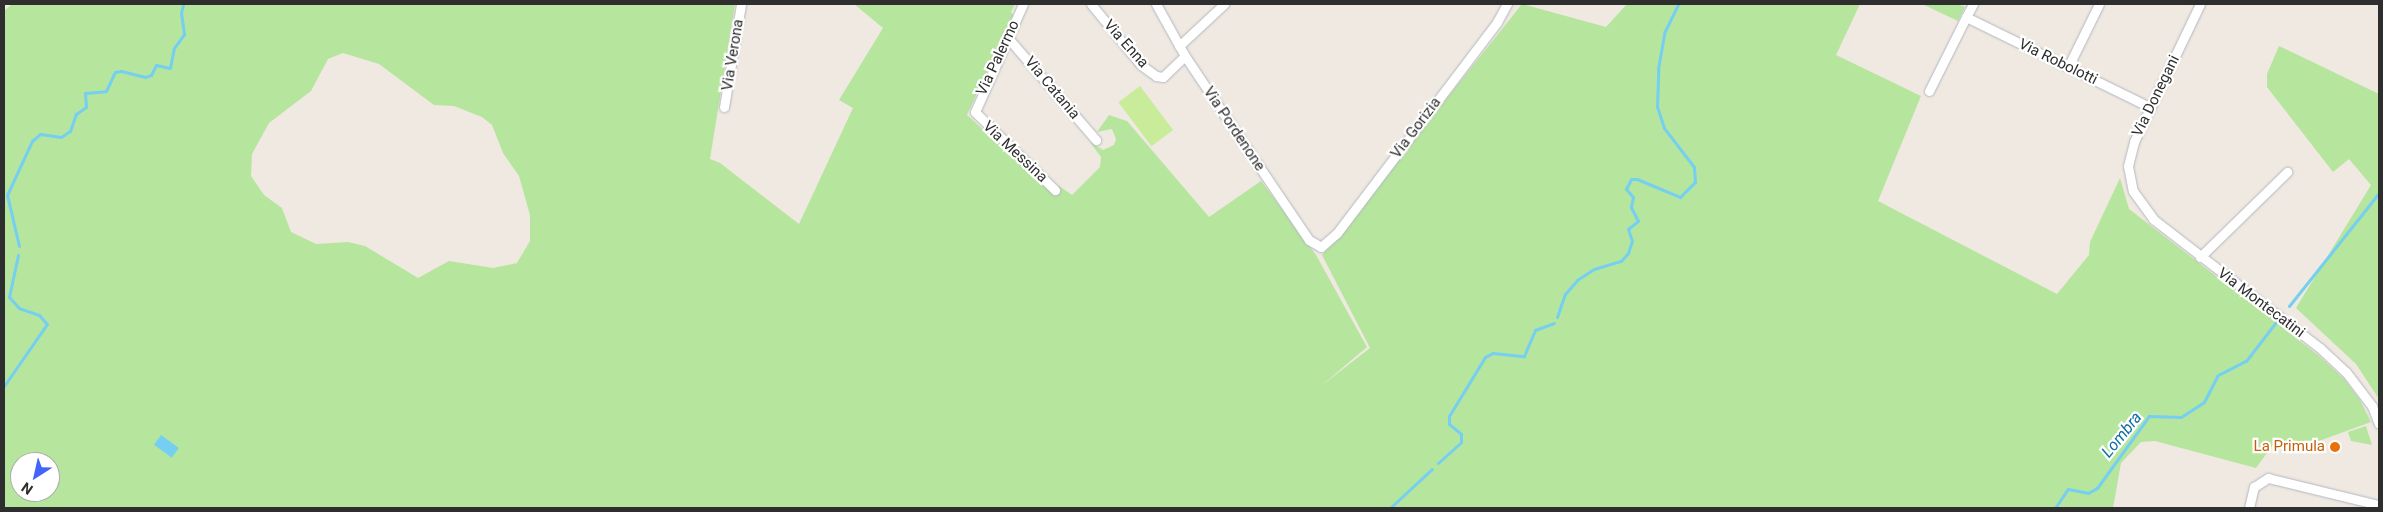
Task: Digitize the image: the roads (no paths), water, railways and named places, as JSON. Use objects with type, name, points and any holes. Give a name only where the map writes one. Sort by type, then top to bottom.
[{"type":"street","name":"Via Verona","points":[[724,107],[741,4]]},
{"type":"street","name":"Via Palermo","points":[[976,113],[1024,4]]},
{"type":"street","name":"Via Enna","points":[[1091,4],[1142,65],[1156,76],[1163,77],[1185,56]]},
{"type":"street","name":"Via Pordenone","points":[[1156,4],[1185,56],[1309,240],[1320,247]]},
{"type":"street","points":[[1179,46],[1224,4]]},
{"type":"street","name":"Via Gorizia","points":[[1320,247],[1337,234],[1496,22],[1507,4]]},
{"type":"street","points":[[1929,91],[1973,4]]},
{"type":"street","points":[[2068,67],[2099,4]]},
{"type":"street","name":"Via Donegani","points":[[2134,191],[2128,166],[2134,142],[2200,4]]},
{"type":"street","name":"Via Robolotti","points":[[1966,17],[2150,107]]},
{"type":"street","name":"Via Catania","points":[[1008,38],[1096,140]]},
{"type":"street","name":"Via Messina","points":[[976,113],[1055,190]]},
{"type":"street","points":[[2200,257],[2287,172]]},
{"type":"street","name":"Via Montecatini","points":[[2134,191],[2153,219],[2320,348],[2362,392],[2379,421]]},
{"type":"street","points":[[2249,508],[2254,487],[2268,478],[2379,505]]},
{"type":"water","points":[[161,435],[179,448],[172,458],[154,445]]},
{"type":"waterway","points":[[19,246],[7,195],[32,141],[40,134],[61,137],[70,131],[76,114],[86,107],[85,93],[106,91],[115,72],[121,71],[145,77],[151,75],[156,65],[170,68],[174,48],[184,34],[181,13],[183,4]]},
{"type":"waterway","points":[[1557,317],[1565,294],[1577,280],[1594,269],[1621,261],[1628,253],[1632,241],[1628,229],[1638,221],[1631,207],[1633,197],[1626,189],[1631,179],[1637,179],[1680,197],[1695,182],[1694,167],[1664,128],[1657,107],[1658,69],[1665,31],[1678,4]]},
{"type":"waterway","name":"Lombra","points":[[2289,306],[2379,193]]},
{"type":"waterway","points":[[4,386],[47,324],[39,315],[19,308],[9,297],[18,255]]},
{"type":"waterway","name":"Lombra","points":[[2055,508],[2068,489],[2088,493],[2097,488],[2149,416],[2181,417],[2204,402],[2218,375],[2246,361],[2276,322]]},
{"type":"waterway","points":[[1438,463],[1461,442],[1461,434],[1449,424],[1449,416],[1485,357],[1493,353],[1524,356],[1535,330],[1554,323]]},
{"type":"waterway","points":[[1390,508],[1432,469]]},
{"type":"place","name":"La Primula","points":[[2335,447]]}]
